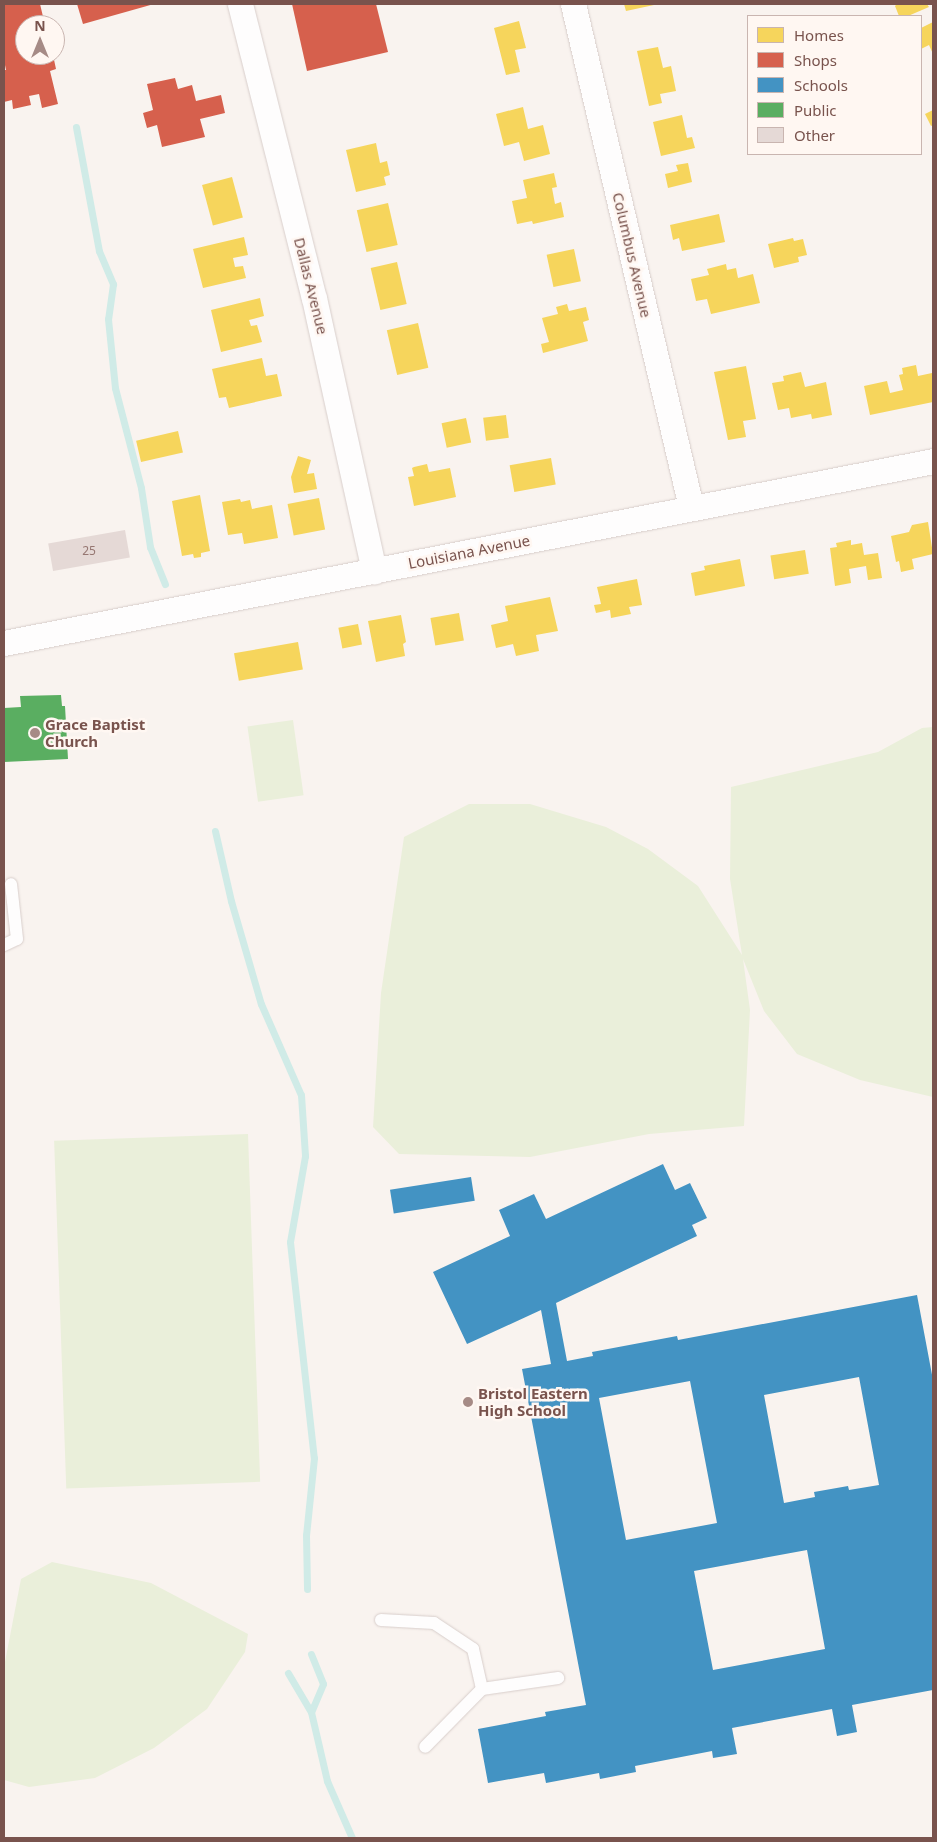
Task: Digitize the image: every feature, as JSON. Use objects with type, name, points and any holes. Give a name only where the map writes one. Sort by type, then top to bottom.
[{"type":"street","name":"Dallas Avenue","points":[[240,4],[314,298],[374,571]]},
{"type":"street","name":"Columbus Avenue","points":[[573,4],[691,507]]},
{"type":"street","name":"Louisiana Avenue","points":[[4,643],[933,461]]},
{"type":"lane","points":[[4,945],[17,939],[11,884]]},
{"type":"lane","points":[[381,1620],[434,1623],[472,1649],[482,1689]]},
{"type":"lane","points":[[425,1748],[482,1689],[558,1678]]},
{"type":"green space","points":[[293,720],[304,795],[258,802],[247,726]]},
{"type":"green space","points":[[933,727],[933,1097],[860,1080],[797,1054],[764,1011],[743,959],[750,1010],[744,1126],[649,1134],[530,1157],[399,1154],[373,1127],[381,993],[404,837],[469,804],[530,804],[606,827],[648,849],[698,886],[742,955],[730,879],[731,787],[878,752],[922,728]]},
{"type":"green space","points":[[248,1134],[260,1482],[66,1489],[54,1141]]},
{"type":"green space","points":[[52,1562],[151,1583],[248,1634],[245,1652],[207,1709],[154,1748],[95,1778],[29,1787],[4,1780],[4,1667],[21,1579]]},
{"type":"building: Homes","points":[[624,4],[654,4],[654,5],[626,11]]},
{"type":"building: Homes","points":[[897,4],[927,4],[929,7],[910,15],[899,15],[895,6]]},
{"type":"building: Homes","points":[[519,21],[526,48],[515,50],[520,72],[506,75],[494,28]]},
{"type":"building: Homes","points":[[933,22],[933,54],[929,45],[922,48],[922,28]]},
{"type":"building: Homes","points":[[658,47],[663,68],[671,66],[676,91],[660,94],[662,103],[649,106],[637,51]]},
{"type":"building: Homes","points":[[523,107],[528,129],[543,125],[550,154],[524,161],[519,142],[504,146],[496,114]]},
{"type":"building: Homes","points":[[933,110],[933,125],[931,126],[925,114]]},
{"type":"building: Homes","points":[[682,115],[687,138],[692,137],[695,148],[661,156],[653,122]]},
{"type":"building: Homes","points":[[376,143],[380,163],[387,161],[390,175],[384,177],[386,185],[356,192],[346,150]]},
{"type":"building: Homes","points":[[688,163],[692,182],[668,188],[665,174],[678,171],[676,165]]},
{"type":"building: Homes","points":[[554,173],[557,187],[552,188],[555,204],[561,202],[564,217],[533,224],[532,221],[517,224],[512,201],[527,198],[523,180]]},
{"type":"building: Homes","points":[[232,177],[243,218],[213,226],[202,185]]},
{"type":"building: Homes","points":[[388,203],[398,245],[366,252],[357,210]]},
{"type":"building: Homes","points":[[719,214],[725,242],[682,251],[679,238],[673,240],[670,225]]},
{"type":"building: Homes","points":[[244,237],[248,255],[233,258],[235,267],[243,266],[246,278],[203,288],[193,249]]},
{"type":"building: Homes","points":[[793,238],[794,241],[803,239],[807,255],[798,257],[799,262],[774,268],[768,244]]},
{"type":"building: Homes","points":[[574,249],[581,281],[553,287],[547,255]]},
{"type":"building: Homes","points":[[397,262],[407,304],[380,310],[371,268]]},
{"type":"building: Homes","points":[[726,264],[727,270],[736,268],[738,278],[753,274],[760,303],[711,314],[707,299],[696,301],[691,279],[709,275],[707,269]]},
{"type":"building: Homes","points":[[260,298],[264,316],[249,320],[251,326],[257,325],[262,342],[221,352],[211,310]]},
{"type":"building: Homes","points":[[567,304],[569,311],[586,307],[589,320],[583,322],[588,341],[543,353],[541,344],[549,342],[542,318],[558,314],[556,307]]},
{"type":"building: Homes","points":[[418,323],[428,368],[397,375],[387,330]]},
{"type":"building: Homes","points":[[262,358],[266,376],[277,374],[282,396],[229,408],[226,397],[219,398],[212,369]]},
{"type":"building: Homes","points":[[916,365],[918,376],[932,373],[933,402],[870,415],[864,386],[887,381],[890,393],[903,390],[899,375],[903,374],[902,368]]},
{"type":"building: Homes","points":[[746,366],[756,419],[743,421],[746,437],[728,440],[714,372]]},
{"type":"building: Homes","points":[[801,372],[805,387],[826,382],[832,415],[812,419],[811,414],[791,418],[789,408],[778,410],[772,383],[784,381],[783,376]]},
{"type":"building: Homes","points":[[506,415],[509,438],[486,441],[483,418]]},
{"type":"building: Homes","points":[[466,418],[471,442],[447,448],[442,423]]},
{"type":"building: Homes","points":[[178,431],[183,452],[141,462],[136,441]]},
{"type":"building: Homes","points":[[298,456],[311,460],[307,474],[314,473],[317,489],[294,493],[291,477]]},
{"type":"building: Homes","points":[[551,458],[556,485],[514,492],[510,465]]},
{"type":"building: Homes","points":[[427,464],[429,472],[450,468],[456,497],[414,506],[408,477],[414,476],[412,468]]},
{"type":"building: Homes","points":[[200,495],[210,551],[201,553],[201,557],[194,558],[193,554],[182,556],[172,501]]},
{"type":"building: Homes","points":[[319,498],[325,529],[294,536],[288,504]]},
{"type":"building: Homes","points":[[240,499],[241,502],[250,500],[252,509],[272,505],[278,538],[244,544],[242,533],[228,535],[222,502]]},
{"type":"building: Homes","points":[[928,522],[933,554],[912,559],[914,569],[901,572],[899,561],[896,562],[891,536],[909,532],[912,525]]},
{"type":"building: Homes","points":[[851,540],[851,545],[862,543],[864,555],[878,553],[882,578],[868,580],[866,566],[849,569],[851,583],[835,586],[830,548],[837,547],[836,543]]},
{"type":"building: Homes","points":[[805,550],[809,574],[774,579],[770,555]]},
{"type":"building: Homes","points":[[740,559],[745,586],[695,596],[691,573],[705,570],[704,566]]},
{"type":"building: Homes","points":[[637,579],[642,605],[629,607],[631,614],[611,618],[610,610],[596,613],[594,605],[601,604],[597,587]]},
{"type":"building: Homes","points":[[550,597],[558,631],[536,635],[539,651],[516,656],[513,644],[496,648],[491,625],[508,621],[505,606]]},
{"type":"building: Homes","points":[[459,613],[464,641],[435,646],[430,618]]},
{"type":"building: Homes","points":[[401,615],[406,642],[403,644],[405,656],[376,662],[368,621]]},
{"type":"building: Homes","points":[[358,624],[362,645],[342,648],[338,628]]},
{"type":"building: Homes","points":[[298,642],[303,670],[239,681],[234,653]]},
{"type":"building: Shops","points":[[4,4],[40,4],[43,15],[15,15],[15,65],[55,65],[56,69],[50,71],[58,104],[42,108],[39,94],[29,96],[31,105],[13,109],[12,100],[4,102],[4,70],[6,70],[4,60]]},
{"type":"building: Shops","points":[[77,4],[154,4],[83,24]]},
{"type":"building: Shops","points":[[292,4],[376,4],[388,52],[307,71]]},
{"type":"building: Shops","points":[[175,78],[178,89],[192,85],[196,101],[221,95],[225,113],[200,119],[205,137],[162,147],[157,125],[147,128],[143,113],[153,110],[147,84]]},
{"type":"building: Schools","points":[[663,1164],[675,1190],[690,1183],[707,1218],[692,1225],[697,1236],[556,1303],[567,1361],[593,1356],[592,1352],[677,1336],[678,1340],[917,1295],[933,1380],[933,1690],[852,1705],[857,1732],[837,1736],[832,1709],[732,1728],[737,1754],[713,1758],[712,1751],[635,1766],[636,1772],[600,1779],[599,1773],[546,1783],[544,1773],[488,1783],[478,1729],[546,1716],[545,1712],[586,1705],[522,1369],[551,1364],[541,1310],[467,1344],[433,1272],[510,1236],[499,1210],[534,1194],[546,1219]],"holes":[[[859,1377],[879,1485],[849,1490],[848,1486],[814,1492],[815,1497],[784,1503],[764,1395]],[[690,1381],[717,1523],[626,1540],[599,1398]],[[807,1550],[825,1649],[713,1670],[694,1571]]]},
{"type":"building: Schools","points":[[471,1177],[475,1201],[394,1214],[390,1190]]},
{"type":"building: Public","name":"Grace Baptist Church","points":[[61,695],[62,706],[65,706],[68,759],[4,762],[4,708],[21,707],[20,696]]},
{"type":"building: Other","points":[[125,530],[130,558],[53,571],[48,544]]},
{"type":"waterway","points":[[76,127],[99,251],[113,284],[108,319],[115,388],[141,488],[150,547],[165,584]]},
{"type":"waterway","points":[[215,831],[231,901],[261,1004],[301,1095],[305,1156],[290,1242],[314,1458],[306,1535],[307,1589]]},
{"type":"waterway","points":[[311,1654],[323,1684],[311,1712],[327,1781],[352,1838]]},
{"type":"waterway","points":[[288,1673],[311,1712]]},
{"type":"place","name":"Grace Baptist Church","points":[[35,733]]},
{"type":"place","name":"Bristol Eastern High School","points":[[468,1402]]}]
